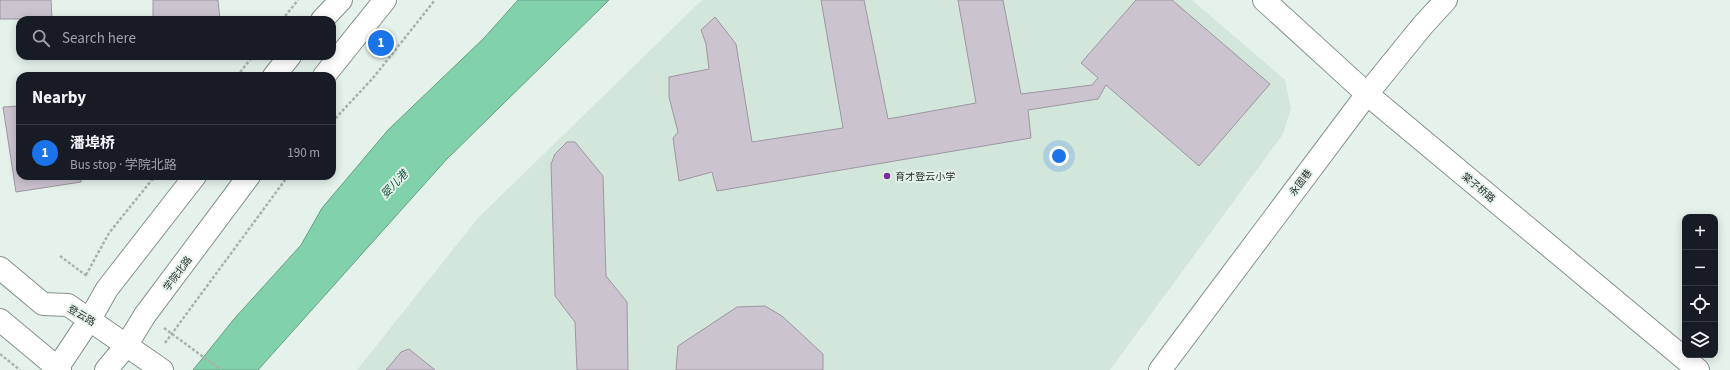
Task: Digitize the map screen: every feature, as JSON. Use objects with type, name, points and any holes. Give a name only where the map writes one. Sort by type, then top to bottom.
[{"type":"street","points":[[326,16],[341,0]]},
{"type":"street","points":[[327,72],[385,0]]},
{"type":"street","name":"棠子桥路","points":[[1264,0],[1367,94],[1698,370]]},
{"type":"street","name":"永固巷","points":[[1160,370],[1367,94],[1423,25],[1446,0]]},
{"type":"street","points":[[277,72],[287,60]]},
{"type":"street","points":[[0,320],[57,369],[90,319],[106,289],[192,180]]},
{"type":"street","name":"学院北路","points":[[106,370],[126,346],[145,315],[246,180]]},
{"type":"street","name":"登云路","points":[[0,268],[43,304],[68,305],[157,366]]},
{"type":"path","points":[[285,16],[298,0]]},
{"type":"path","points":[[336,118],[373,78],[435,0]]},
{"type":"path","points":[[239,72],[250,60]]},
{"type":"path","points":[[157,366],[171,333],[285,180]]},
{"type":"path","points":[[0,354],[20,370]]},
{"type":"path","points":[[208,359],[221,370]]},
{"type":"shaded area","name":"育才登云小学","points":[[702,0],[1192,0],[1285,80],[1291,108],[1283,134],[1110,370],[357,370],[478,218]]},
{"type":"water","name":"婴儿港","points":[[518,0],[609,0],[446,160],[258,370],[193,370],[234,319],[301,245],[322,208],[388,130],[484,38]]},
{"type":"building","points":[[0,0],[51,0],[52,16],[16,16],[16,19],[0,19]]},
{"type":"building","points":[[153,0],[218,0],[220,16],[153,16]]},
{"type":"building","points":[[821,0],[864,0],[888,119],[976,103],[958,0],[1003,0],[1021,94],[1092,85],[1098,78],[1081,63],[1136,0],[1172,0],[1270,84],[1199,166],[1106,85],[1098,99],[1028,110],[1031,138],[717,191],[712,172],[679,181],[673,138],[678,132],[669,97],[669,77],[709,69],[706,44],[701,30],[715,17],[736,44],[752,142],[843,128]]},
{"type":"building","points":[[16,106],[16,180],[81,180],[81,182],[16,192],[3,107]]},
{"type":"building","points":[[567,142],[575,142],[603,176],[606,276],[627,302],[628,370],[577,370],[575,322],[555,296],[551,164],[555,154]]},
{"type":"building","points":[[765,306],[782,316],[823,354],[823,370],[676,370],[678,346],[737,307]]},
{"type":"building","points":[[409,349],[435,370],[386,370],[401,352]]},
{"type":"place","name":"潘埠桥","points":[[381,43]]},
{"type":"place","name":"育才登云小学","points":[[887,176]]}]
